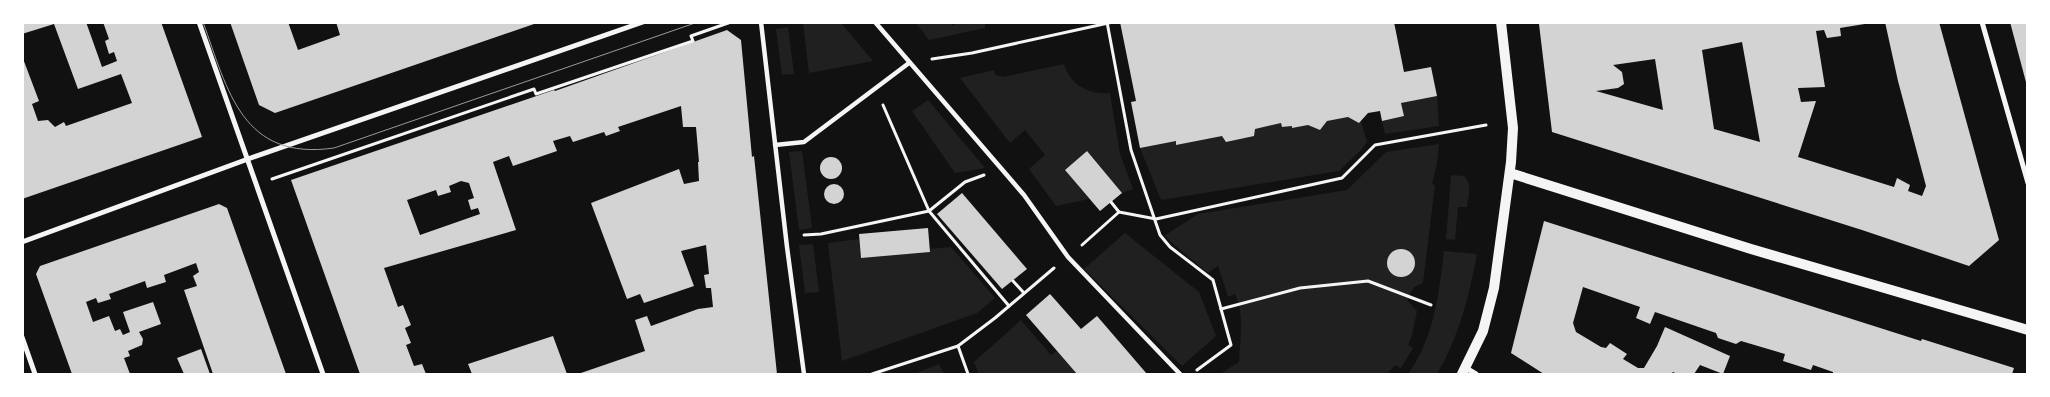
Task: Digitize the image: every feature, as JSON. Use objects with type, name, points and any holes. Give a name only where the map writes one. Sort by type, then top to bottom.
[{"type":"main road","points":[[1464,371],[1483,331],[1494,288],[1510,173],[1513,128],[1502,22]]},
{"type":"main road","points":[[1510,173],[1751,249],[2028,330]]},
{"type":"street","points":[[199,22],[324,374]]},
{"type":"street","points":[[22,242],[248,159],[643,22]]},
{"type":"street","points":[[761,22],[774,145],[804,374]]},
{"type":"street","points":[[874,22],[1024,195],[1068,257],[1180,374]]},
{"type":"street","points":[[1982,22],[2028,183]]},
{"type":"street","points":[[774,145],[804,142],[909,63]]},
{"type":"street","points":[[22,337],[35,374]]},
{"type":"street","points":[[1464,371],[1476,374]]},
{"type":"path","points":[[257,184],[534,89],[536,94],[693,41],[691,36],[731,22]]},
{"type":"path","points":[[909,63],[972,53],[1113,22]]},
{"type":"path","points":[[1107,23],[1132,150],[1160,235],[1170,247],[1213,280],[1231,345],[1191,374]]},
{"type":"path","points":[[875,88],[930,211],[1009,306]]},
{"type":"path","points":[[1111,202],[1119,212],[1156,219],[1342,178],[1375,144],[1486,125]]},
{"type":"path","points":[[786,237],[821,234],[930,211],[965,182],[1002,169]]},
{"type":"path","points":[[872,374],[885,373],[958,346],[1068,257],[1119,212]]},
{"type":"path","points":[[1013,281],[1024,293]]},
{"type":"path","points":[[1221,309],[1300,288],[1368,281],[1431,305]]},
{"type":"path","points":[[958,346],[968,374]]},
{"type":"shaded area","points":[[803,23],[841,23],[873,61],[809,73]]},
{"type":"shaded area","points":[[916,23],[951,23],[953,26],[957,23],[985,23],[985,28],[929,40]]},
{"type":"shaded area","points":[[788,27],[794,74],[782,75],[776,29]]},
{"type":"shaded area","points":[[1064,64],[1071,78],[1081,87],[1095,92],[1110,93],[1120,154],[1133,189],[1122,193],[1087,151],[1065,170],[1089,199],[1056,206],[1029,169],[1045,155],[1025,130],[1010,143],[960,78],[994,70],[995,75],[1003,77]]},
{"type":"shaded area","points":[[1437,96],[1439,126],[1385,134],[1382,121],[1404,116],[1401,103]]},
{"type":"shaded area","points":[[928,100],[985,168],[955,173],[912,111]]},
{"type":"shaded area","points":[[1348,117],[1359,123],[1361,121],[1367,142],[1339,171],[1161,200],[1140,148],[1176,141],[1176,144],[1281,123],[1282,127],[1292,126],[1293,128],[1308,125],[1320,130],[1327,121]]},
{"type":"shaded area","points":[[1439,144],[1432,184],[1435,185],[1423,283],[1414,287],[1407,300],[1417,311],[1408,345],[1413,348],[1401,368],[1395,365],[1387,374],[1220,374],[1239,362],[1241,319],[1235,294],[1228,297],[1218,266],[1208,273],[1164,236],[1198,214],[1347,190],[1386,152]]},
{"type":"shaded area","points":[[802,151],[812,228],[799,230],[789,152]]},
{"type":"shaded area","points":[[1451,175],[1464,176],[1469,187],[1467,207],[1458,207],[1455,240],[1446,239]]},
{"type":"shaded area","points":[[1125,233],[1199,292],[1216,336],[1182,366],[1084,269]]},
{"type":"shaded area","points":[[859,239],[861,258],[930,252],[930,249],[951,247],[995,298],[977,313],[842,361],[828,243]]},
{"type":"shaded area","points":[[813,244],[819,292],[805,293],[799,245]]},
{"type":"shaded area","points":[[1444,251],[1477,254],[1462,316],[1445,360],[1437,374],[1408,374],[1424,346],[1434,315]]},
{"type":"shaded area","points":[[1021,320],[1051,355],[1057,351],[1077,374],[979,374],[974,362]]},
{"type":"shaded area","points":[[939,364],[944,374],[914,374]]},
{"type":"building","points":[[22,22],[53,22],[54,24],[22,34]]},
{"type":"building","points":[[58,22],[86,22],[102,67],[117,61],[114,52],[109,54],[105,41],[109,39],[103,22],[161,22],[202,137],[22,199],[22,56],[39,101],[32,104],[38,121],[48,120],[55,127],[64,122],[66,126],[132,103],[121,74],[78,89],[54,24]]},
{"type":"building","points":[[230,22],[288,22],[298,50],[340,35],[336,22],[537,23],[275,113],[259,105]]},
{"type":"building","points":[[1120,22],[1394,22],[1404,72],[1431,67],[1437,96],[1401,103],[1404,116],[1382,121],[1380,111],[1368,113],[1359,123],[1348,117],[1327,121],[1320,130],[1308,125],[1292,128],[1292,126],[1282,127],[1281,123],[1255,129],[1254,136],[1226,142],[1222,136],[1176,145],[1176,141],[1140,148],[1131,102],[1136,101]]},
{"type":"building","points":[[1545,22],[1877,22],[1840,28],[1841,36],[1827,38],[1824,30],[1816,31],[1825,87],[1798,88],[1801,102],[1816,101],[1798,157],[1894,187],[1897,178],[1910,185],[1908,191],[1922,196],[1926,186],[1898,81],[1885,22],[1939,22],[1999,240],[1969,266],[1862,230],[1552,132],[1539,24]],"holes":[[[1742,42],[1760,142],[1714,129],[1702,50]],[[1655,59],[1663,110],[1596,91],[1618,88],[1624,84],[1622,72],[1613,65]]]},
{"type":"building","points":[[2010,22],[2028,22],[2028,86],[2027,86]]},
{"type":"building","points":[[727,30],[741,40],[752,157],[754,156],[777,374],[578,374],[645,351],[635,320],[647,316],[651,326],[698,309],[713,307],[711,288],[706,288],[704,275],[709,274],[706,245],[681,251],[694,286],[644,303],[640,294],[627,299],[591,203],[679,169],[684,184],[699,181],[696,127],[683,127],[681,106],[618,127],[620,131],[606,136],[604,132],[573,142],[570,136],[553,141],[557,151],[513,166],[509,156],[493,162],[516,230],[384,268],[398,307],[403,305],[411,325],[405,328],[411,343],[406,345],[414,366],[422,364],[426,374],[360,374],[291,180],[555,91]],"holes":[[[461,181],[469,183],[474,198],[468,200],[471,210],[478,208],[480,214],[420,235],[407,200],[436,190],[438,196],[451,192],[449,186]]]},
{"type":"building","points":[[1087,151],[1122,193],[1100,211],[1065,170]]},
{"type":"building","points":[[831,157],[841,164],[842,168],[835,178],[831,179],[821,172],[820,168],[827,158]]},
{"type":"building","points":[[834,184],[841,187],[844,194],[841,201],[834,204],[827,201],[824,194],[827,187]]},
{"type":"building","points":[[962,193],[1027,269],[1002,289],[937,214]]},
{"type":"building","points":[[219,204],[227,208],[286,374],[213,374],[184,290],[197,286],[193,276],[199,272],[196,263],[164,275],[166,282],[147,288],[145,281],[109,294],[111,299],[98,303],[96,298],[86,302],[93,322],[109,316],[115,331],[120,329],[123,335],[130,332],[123,312],[153,302],[161,324],[139,332],[143,339],[142,345],[128,351],[130,356],[124,358],[130,374],[72,374],[36,274],[40,266]]},
{"type":"building","points":[[1544,221],[1921,341],[1922,339],[2014,368],[2012,374],[1833,374],[1833,372],[1813,365],[1811,370],[1783,361],[1785,354],[1741,341],[1736,344],[1718,338],[1716,333],[1655,312],[1650,324],[1636,318],[1640,307],[1583,287],[1573,323],[1576,332],[1601,347],[1606,348],[1610,343],[1627,354],[1623,359],[1638,368],[1644,368],[1657,346],[1665,327],[1730,356],[1723,374],[1700,365],[1694,374],[1677,374],[1673,372],[1671,374],[1544,374],[1511,353]]},
{"type":"building","points":[[928,228],[930,252],[861,258],[859,234]]},
{"type":"building","points":[[1401,249],[1411,253],[1415,263],[1411,273],[1401,277],[1391,273],[1387,263],[1391,253]]},
{"type":"building","points":[[1050,294],[1081,329],[1097,316],[1147,374],[1077,374],[1026,315]]},
{"type":"building","points":[[553,336],[567,374],[472,374],[468,364]]},
{"type":"building","points":[[201,349],[210,374],[184,374],[177,358]]},
{"type":"tram line","points":[[203,22],[221,73],[231,96],[243,116],[259,132],[278,144],[303,149],[334,148],[698,22]]}]
